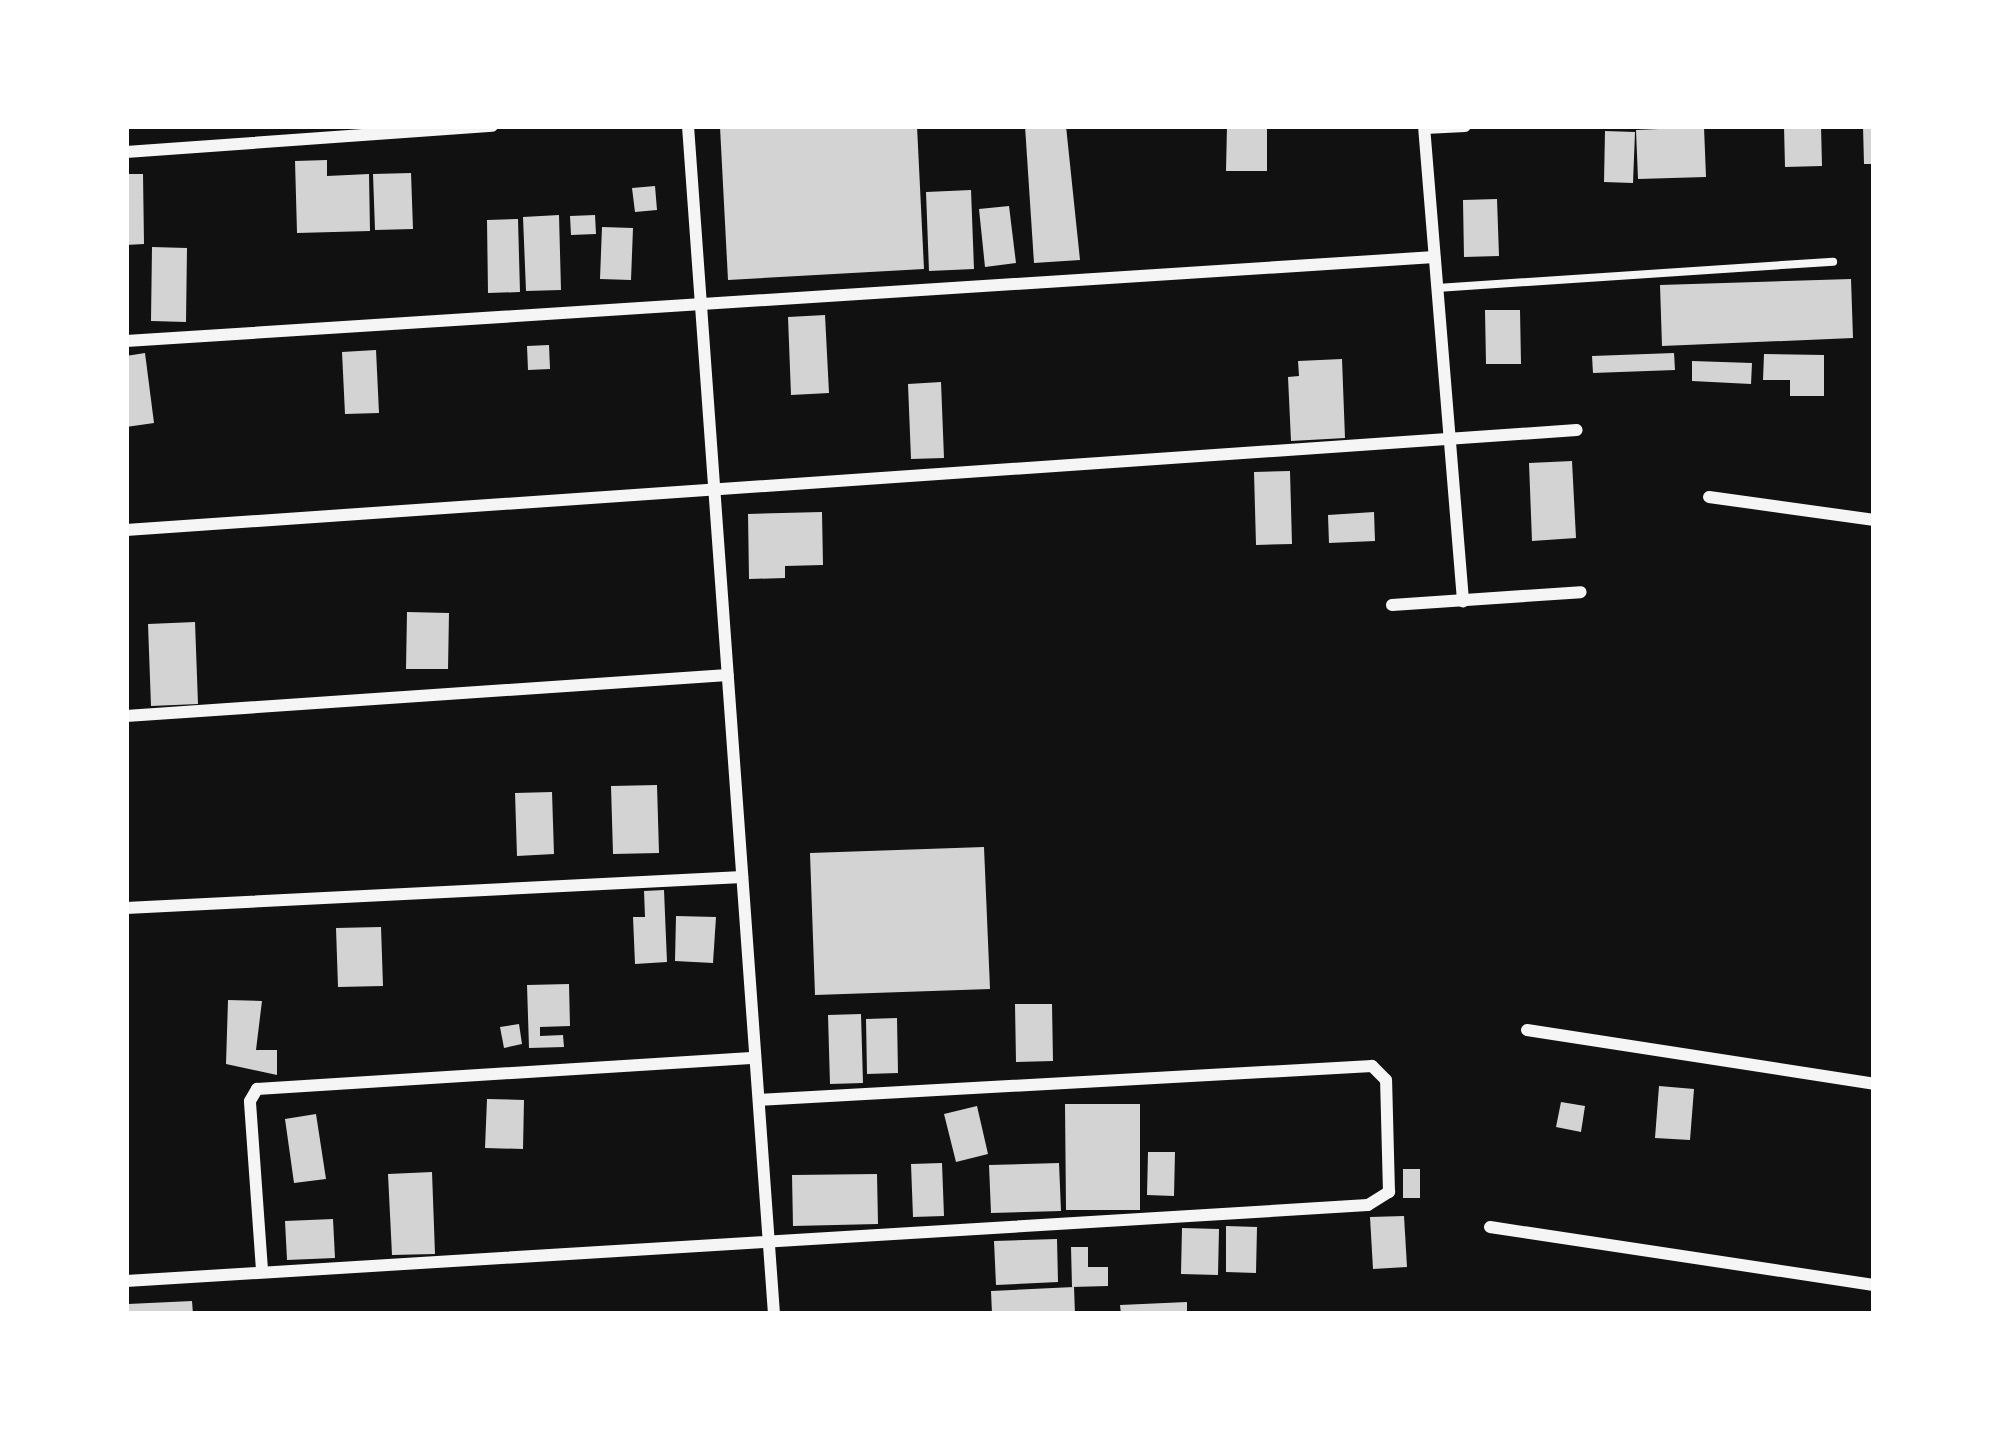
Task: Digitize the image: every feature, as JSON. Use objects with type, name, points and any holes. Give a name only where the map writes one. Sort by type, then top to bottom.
[{"type":"street","points":[[126,152],[492,126]]},
{"type":"street","points":[[688,126],[774,1314]]},
{"type":"street","points":[[1463,601],[1446,439],[1425,127],[1465,126]]},
{"type":"street","points":[[126,341],[1434,257]]},
{"type":"street","points":[[126,530],[1577,430]]},
{"type":"street","points":[[1709,497],[1874,520]]},
{"type":"street","points":[[1392,605],[1581,592]]},
{"type":"street","points":[[126,716],[728,675]]},
{"type":"street","points":[[126,908],[742,877]]},
{"type":"street","points":[[1527,1030],[1874,1084]]},
{"type":"street","points":[[262,1270],[250,1102],[257,1089],[755,1058]]},
{"type":"street","points":[[126,1281],[1383,1202],[1386,1079],[1358,1064],[759,1100]]},
{"type":"street","points":[[1490,1227],[1874,1285]]},
{"type":"lane","points":[[1436,288],[1833,262]]},
{"type":"building","points":[[917,126],[924,269],[728,280],[720,127]]},
{"type":"building","points":[[1025,126],[1066,126],[1080,260],[1034,263]]},
{"type":"building","points":[[1227,126],[1267,126],[1267,171],[1226,171]]},
{"type":"building","points":[[1784,126],[1821,126],[1822,166],[1785,167]]},
{"type":"building","points":[[1863,126],[1874,126],[1874,164],[1864,164]]},
{"type":"building","points":[[1704,127],[1706,177],[1638,179],[1636,130]]},
{"type":"building","points":[[1605,131],[1635,132],[1633,183],[1604,182]]},
{"type":"building","points":[[327,160],[327,176],[369,174],[370,231],[297,233],[295,161]]},
{"type":"building","points":[[411,173],[413,229],[375,230],[373,174]]},
{"type":"building","points":[[126,174],[143,174],[144,244],[126,245]]},
{"type":"building","points":[[655,186],[657,210],[635,212],[632,188]]},
{"type":"building","points":[[971,190],[974,269],[929,271],[926,192]]},
{"type":"building","points":[[1497,199],[1499,256],[1464,257],[1463,200]]},
{"type":"building","points":[[1009,206],[1016,263],[985,267],[979,209]]},
{"type":"building","points":[[559,215],[561,290],[526,291],[523,217]]},
{"type":"building","points":[[595,215],[596,234],[571,235],[570,216]]},
{"type":"building","points":[[518,219],[520,292],[488,293],[487,220]]},
{"type":"building","points":[[602,227],[633,228],[631,280],[600,279]]},
{"type":"building","points":[[152,247],[187,248],[186,322],[151,321]]},
{"type":"building","points":[[1851,279],[1853,338],[1662,346],[1660,285]]},
{"type":"building","points":[[1485,310],[1520,310],[1521,364],[1486,364]]},
{"type":"building","points":[[825,315],[829,393],[791,395],[788,317]]},
{"type":"building","points":[[549,345],[550,369],[528,370],[527,346]]},
{"type":"building","points":[[376,350],[379,413],[345,414],[342,352]]},
{"type":"building","points":[[145,353],[154,423],[126,427],[126,356]]},
{"type":"building","points":[[1674,353],[1675,370],[1593,373],[1592,356]]},
{"type":"building","points":[[1764,354],[1824,355],[1824,396],[1790,396],[1790,380],[1763,380]]},
{"type":"building","points":[[1342,359],[1345,438],[1291,441],[1288,377],[1299,376],[1298,361]]},
{"type":"building","points":[[1692,361],[1752,363],[1751,384],[1692,381]]},
{"type":"building","points":[[941,382],[944,458],[911,459],[908,384]]},
{"type":"building","points":[[1572,461],[1576,538],[1532,541],[1529,463]]},
{"type":"building","points":[[1290,471],[1292,544],[1256,545],[1254,472]]},
{"type":"building","points":[[822,512],[823,565],[785,566],[785,578],[749,579],[748,514]]},
{"type":"building","points":[[1374,512],[1375,541],[1329,543],[1328,515]]},
{"type":"building","points":[[407,612],[449,613],[448,669],[406,669]]},
{"type":"building","points":[[195,622],[198,704],[151,706],[148,624]]},
{"type":"building","points":[[657,785],[659,853],[613,854],[611,786]]},
{"type":"building","points":[[552,792],[554,854],[517,856],[515,793]]},
{"type":"building","points":[[984,847],[990,989],[815,995],[810,853]]},
{"type":"building","points":[[664,890],[667,962],[635,964],[633,917],[645,917],[644,891]]},
{"type":"building","points":[[676,916],[716,917],[713,963],[675,961]]},
{"type":"building","points":[[381,927],[383,986],[338,987],[336,928]]},
{"type":"building","points":[[569,984],[570,1026],[540,1027],[540,1036],[563,1035],[564,1047],[529,1048],[527,985]]},
{"type":"building","points":[[228,1000],[262,1001],[256,1050],[277,1050],[277,1075],[226,1064]]},
{"type":"building","points":[[1015,1004],[1052,1004],[1053,1061],[1016,1062]]},
{"type":"building","points":[[861,1014],[863,1083],[830,1084],[828,1015]]},
{"type":"building","points":[[897,1018],[898,1073],[867,1074],[866,1019]]},
{"type":"building","points":[[519,1024],[522,1044],[504,1048],[500,1027]]},
{"type":"building","points":[[1659,1086],[1694,1089],[1690,1140],[1655,1138]]},
{"type":"building","points":[[487,1099],[524,1100],[523,1149],[485,1148]]},
{"type":"building","points":[[1561,1102],[1585,1106],[1581,1132],[1556,1127]]},
{"type":"building","points":[[1065,1104],[1140,1104],[1140,1210],[1066,1210]]},
{"type":"building","points":[[977,1106],[988,1154],[956,1162],[944,1114]]},
{"type":"building","points":[[316,1114],[326,1179],[294,1183],[285,1119]]},
{"type":"building","points":[[1148,1152],[1175,1152],[1174,1196],[1147,1195]]},
{"type":"building","points":[[942,1163],[944,1216],[913,1217],[911,1164]]},
{"type":"building","points":[[1059,1163],[1061,1211],[991,1213],[989,1165]]},
{"type":"building","points":[[1403,1169],[1420,1169],[1420,1198],[1403,1198]]},
{"type":"building","points":[[432,1172],[435,1254],[392,1255],[388,1174]]},
{"type":"building","points":[[877,1174],[878,1224],[793,1226],[792,1175]]},
{"type":"building","points":[[1404,1216],[1407,1267],[1373,1269],[1370,1217]]},
{"type":"building","points":[[333,1219],[335,1258],[287,1260],[285,1221]]},
{"type":"building","points":[[1226,1226],[1257,1227],[1256,1273],[1226,1272]]},
{"type":"building","points":[[1182,1228],[1219,1229],[1218,1275],[1181,1274]]},
{"type":"building","points":[[1057,1239],[1058,1282],[996,1285],[994,1241]]},
{"type":"building","points":[[1071,1247],[1088,1247],[1088,1267],[1108,1267],[1108,1286],[1072,1287]]},
{"type":"building","points":[[1074,1287],[1075,1314],[992,1314],[991,1291]]},
{"type":"building","points":[[192,1301],[193,1314],[129,1314],[128,1304]]},
{"type":"building","points":[[1187,1302],[1187,1314],[1121,1314],[1120,1305]]}]
